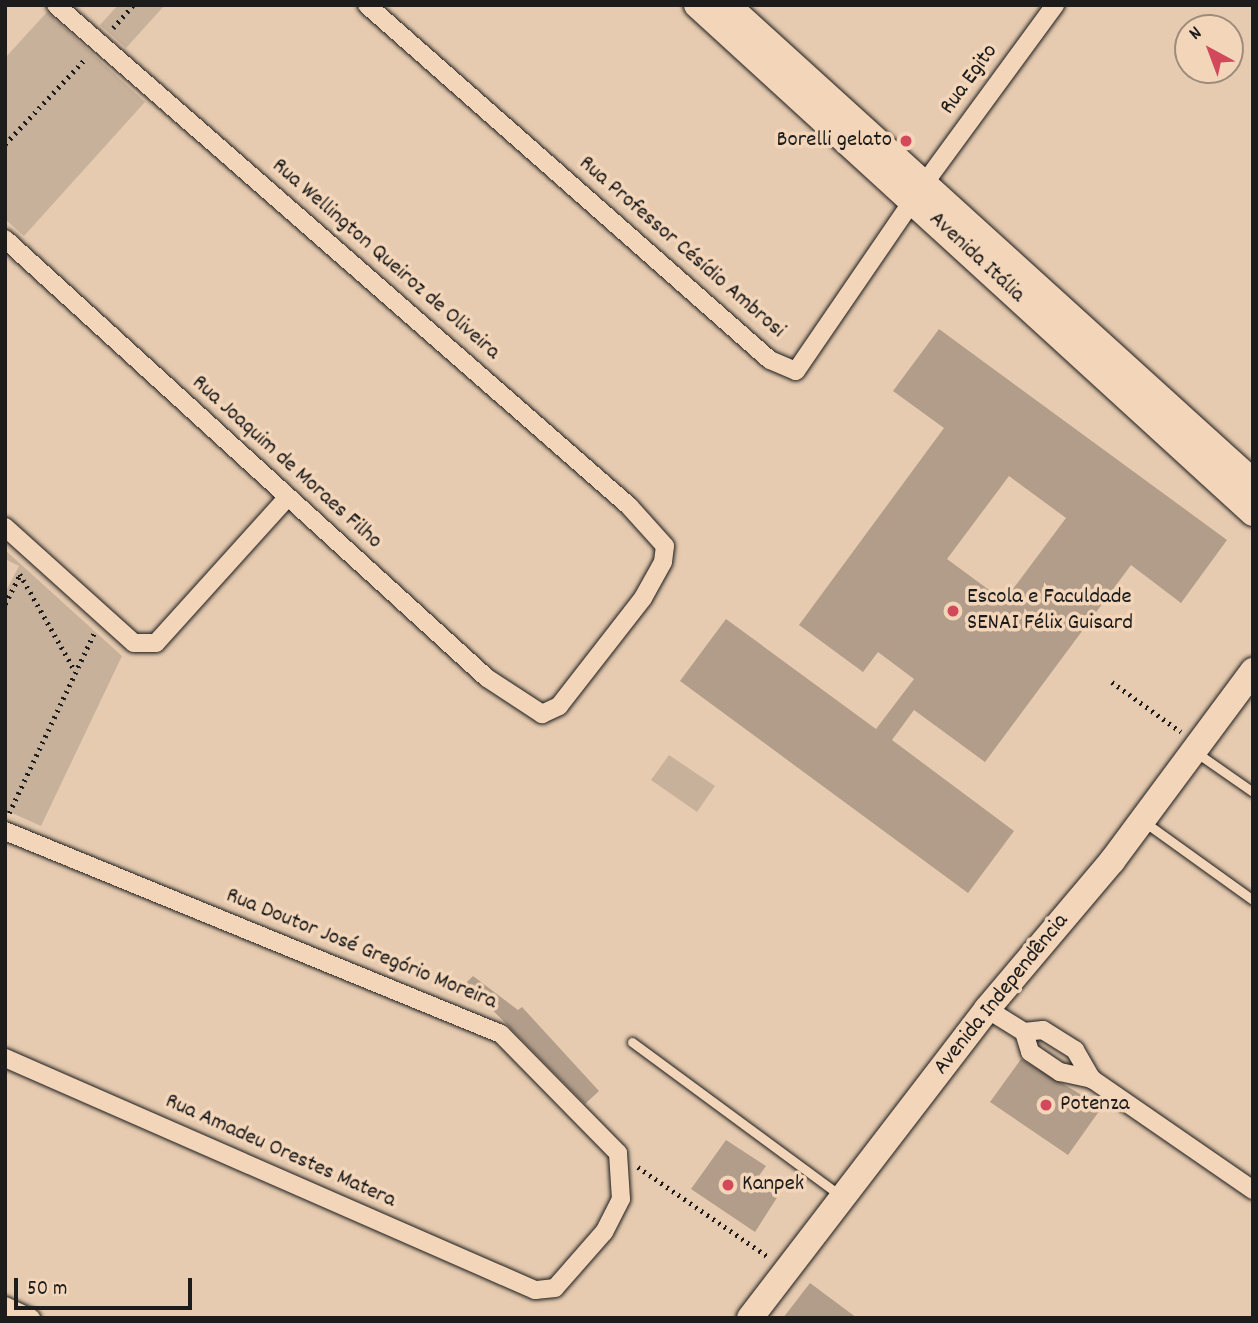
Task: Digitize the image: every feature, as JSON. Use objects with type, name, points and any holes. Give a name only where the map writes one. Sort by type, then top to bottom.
[{"type":"main road","name":"Avenida Itália","points":[[697,5],[1253,482]]},
{"type":"main road","name":"Avenida Itália","points":[[727,5],[1253,513]]},
{"type":"main road","name":"Avenida Independência","points":[[750,1318],[988,1009],[1141,820],[1253,671]]},
{"type":"street","name":"Rua Wellington Queiroz de Oliveira","points":[[56,5],[629,506],[665,546],[663,562],[643,598],[559,706],[542,714]]},
{"type":"street","name":"Rua Professor Césídio Ambrosi","points":[[367,5],[770,360],[796,371],[918,192]]},
{"type":"street","name":"Rua Egito","points":[[918,192],[1053,6]]},
{"type":"street","name":"Rua Joaquim de Moraes Filho","points":[[5,239],[487,678],[542,714]]},
{"type":"street","points":[[5,527],[134,643],[156,643],[287,498]]},
{"type":"street","name":"Rua Doutor José Gregório Moreira","points":[[5,831],[502,1034],[618,1153]]},
{"type":"street","points":[[988,1009],[1024,1032],[1043,1030],[1075,1050],[1092,1079]]},
{"type":"street","points":[[1024,1032],[1030,1052],[1060,1072],[1092,1079],[1253,1189]]},
{"type":"street","name":"Rua Amadeu Orestes Matera","points":[[5,1058],[535,1290],[555,1289],[604,1232],[621,1199],[618,1153]]},
{"type":"street","points":[[5,1306],[31,1318]]},
{"type":"lane","points":[[1196,748],[1253,792]]},
{"type":"lane","points":[[1141,820],[1253,900]]},
{"type":"lane","points":[[632,1042],[842,1197]]},
{"type":"path","points":[[5,144],[133,5]]},
{"type":"path","points":[[5,604],[32,551]]},
{"type":"path","points":[[20,573],[76,672]]},
{"type":"path","points":[[5,821],[103,615]]},
{"type":"path","points":[[1112,682],[1196,748]]},
{"type":"path","points":[[618,1153],[787,1270]]},
{"type":"shaded area","points":[[118,5],[165,5],[126,48],[100,25]]},
{"type":"shaded area","points":[[47,12],[145,102],[24,236],[5,219],[5,58]]},
{"type":"shaded area","points":[[5,550],[122,656],[41,826],[5,810],[5,593],[19,566],[5,559]]},
{"type":"shaded area","points":[[669,755],[715,786],[697,812],[651,780]]},
{"type":"building","name":"Escola e Faculdade SENAI Félix Guisard","points":[[939,329],[1227,540],[1181,603],[1131,565],[985,762],[914,710],[892,740],[1014,831],[968,893],[680,681],[726,619],[876,729],[914,679],[878,652],[863,672],[799,625],[944,428],[893,391]],"holes":[[[1009,476],[1066,518],[1004,601],[947,559]]]},
{"type":"building","points":[[473,976],[518,1010],[522,1007],[599,1091],[585,1104],[466,983]]},
{"type":"building","name":"Potenza","points":[[1021,1059],[1102,1107],[1068,1155],[990,1102]]},
{"type":"building","name":"Kanpek","points":[[726,1140],[766,1166],[756,1180],[778,1196],[755,1232],[691,1189]]},
{"type":"building","points":[[810,1283],[857,1318],[783,1318]]},
{"type":"place","name":"Borelli gelato","points":[[906,141]]},
{"type":"place","name":"Escola e Faculdade SENAI Félix Guisard","points":[[953,611]]},
{"type":"place","name":"Potenza","points":[[1046,1105]]},
{"type":"place","name":"Kanpek","points":[[728,1185]]}]
